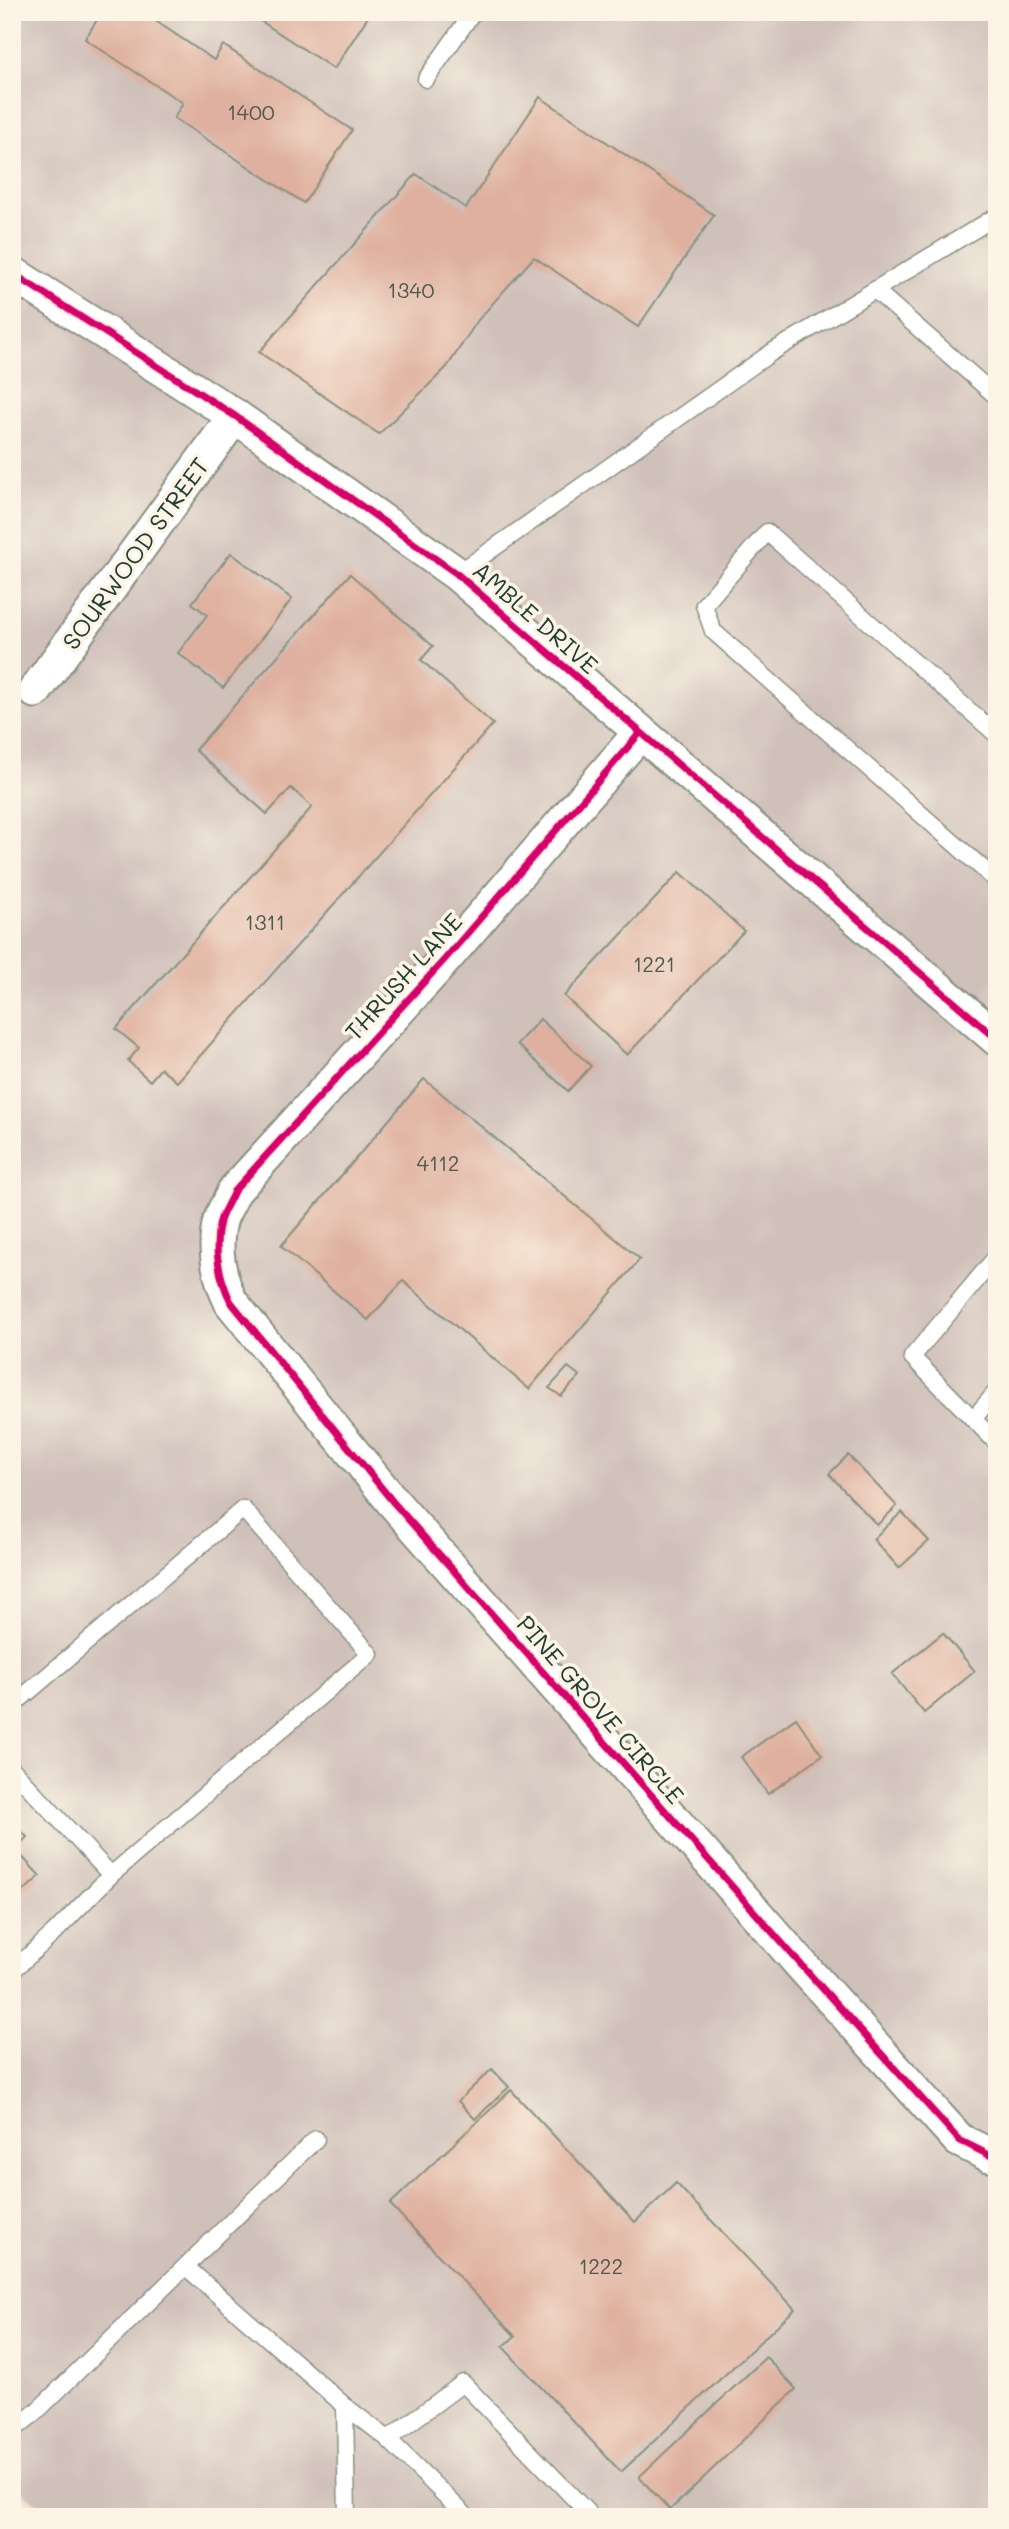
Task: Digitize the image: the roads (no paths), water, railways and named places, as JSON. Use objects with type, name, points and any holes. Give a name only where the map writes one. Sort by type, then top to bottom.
[{"type":"street","name":"AMBLE DRIVE","points":[[12,273],[235,416],[457,574],[996,1037]]},
{"type":"street","name":"SOURWOOD STREET","points":[[35,691],[235,416]]},
{"type":"street","name":"THRUSH LANE","points":[[217,1254],[220,1222],[234,1191],[445,959],[640,733]]},
{"type":"street","name":"PINE GROVE CIRCLE","points":[[217,1254],[224,1287],[231,1302],[393,1502],[959,2140],[989,2155],[997,2156]]},
{"type":"lane","points":[[426,79],[473,12]]},
{"type":"lane","points":[[457,574],[772,352],[997,216]]},
{"type":"lane","points":[[876,291],[997,397]]},
{"type":"lane","points":[[997,735],[767,532],[704,605],[713,631],[997,881]]},
{"type":"lane","points":[[997,1256],[912,1357],[997,1443]]},
{"type":"lane","points":[[973,1419],[997,1391]]},
{"type":"lane","points":[[12,1706],[243,1509],[370,1654],[111,1875],[12,1971]]},
{"type":"lane","points":[[12,1769],[111,1875]]},
{"type":"lane","points":[[12,2431],[36,2412],[316,2139]]},
{"type":"lane","points":[[186,2267],[345,2406],[388,2439],[467,2517]]},
{"type":"lane","points":[[388,2439],[463,2383],[589,2514],[586,2517]]},
{"type":"lane","points":[[345,2406],[346,2517]]}]
